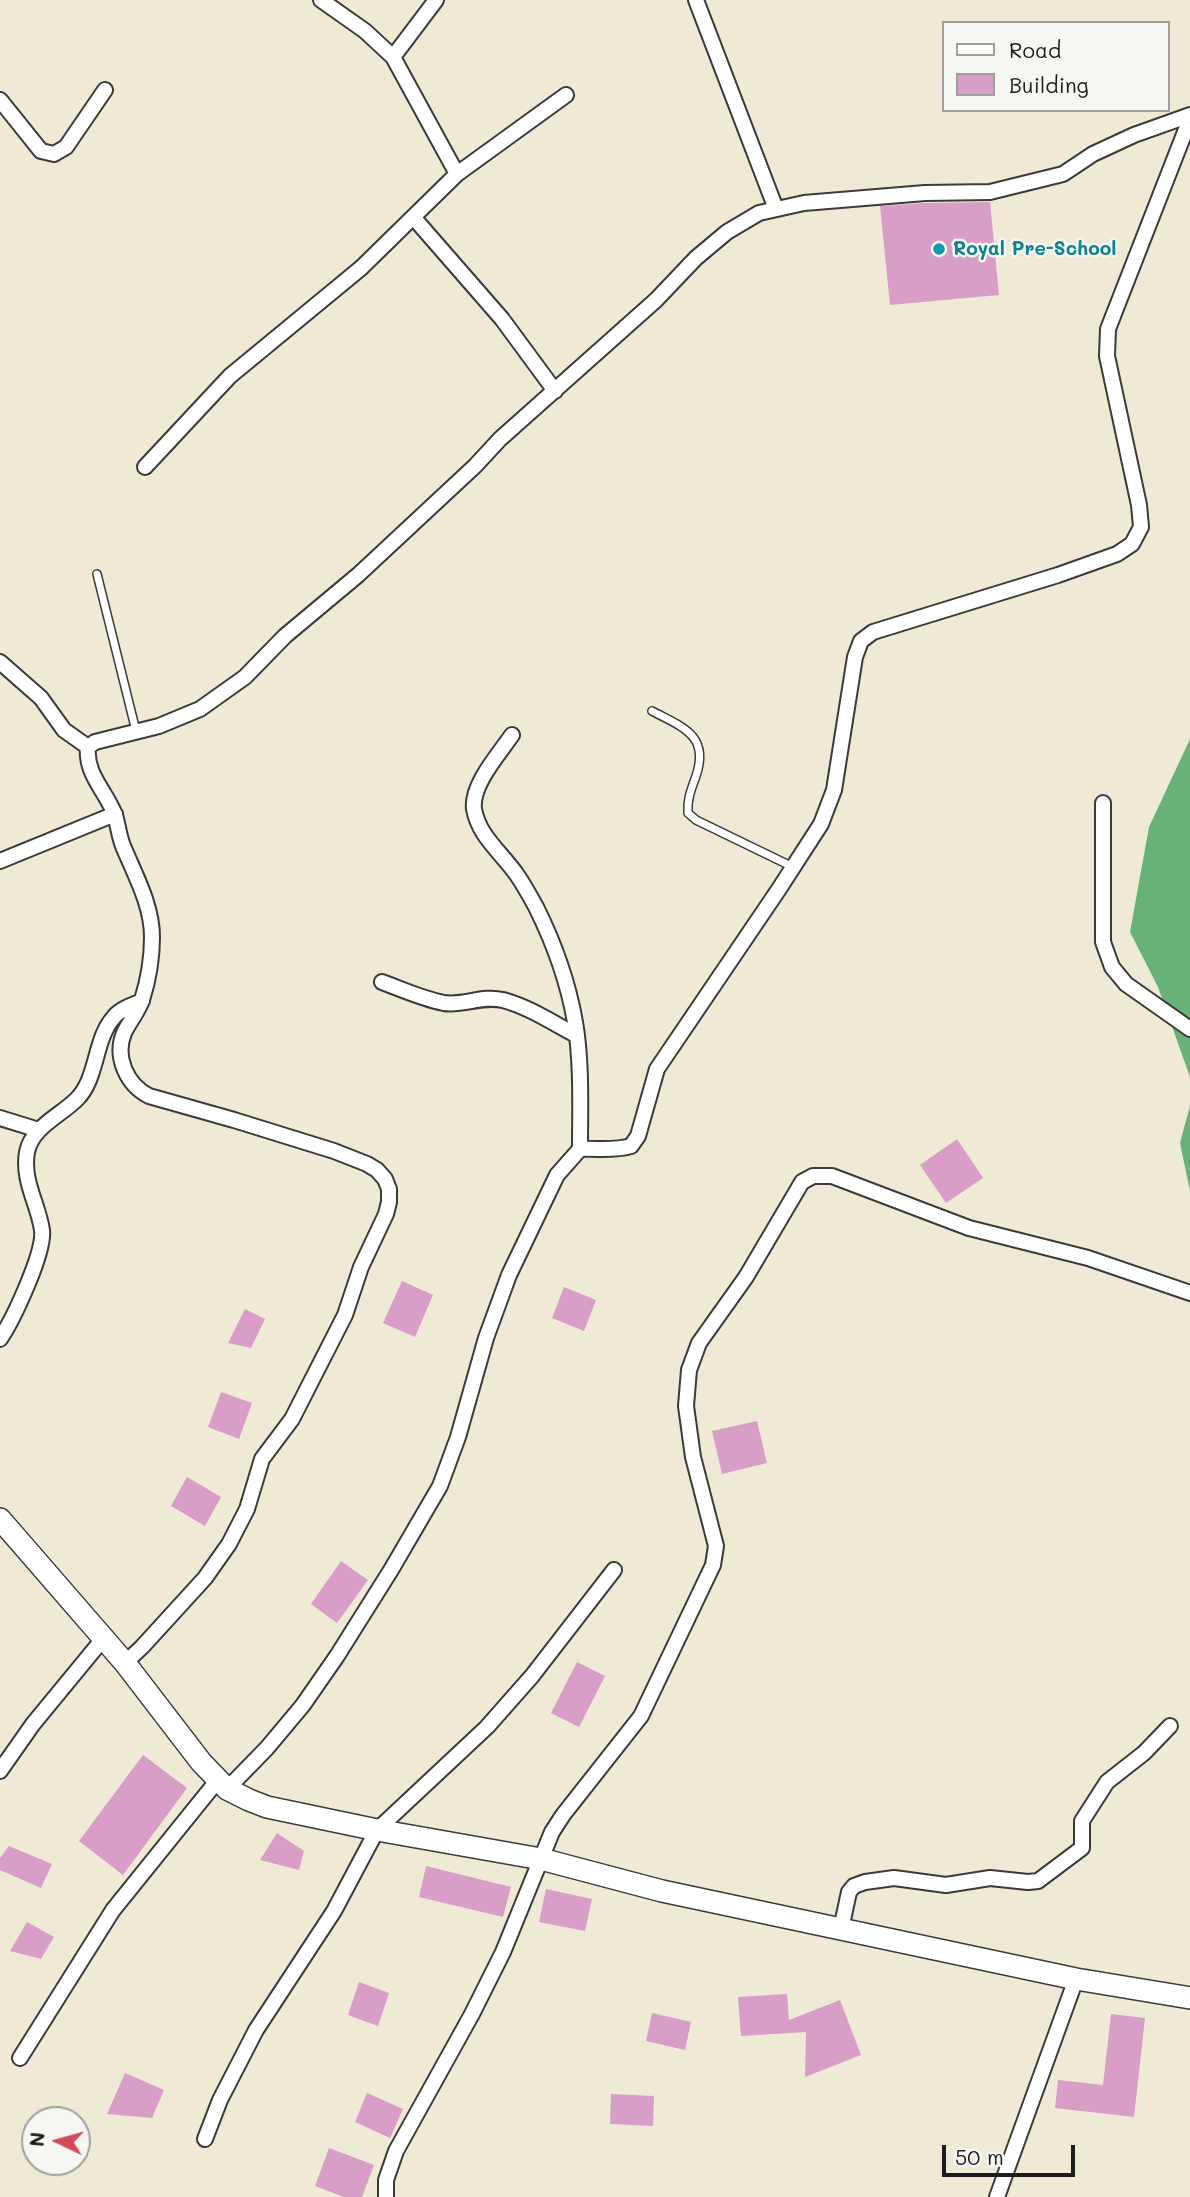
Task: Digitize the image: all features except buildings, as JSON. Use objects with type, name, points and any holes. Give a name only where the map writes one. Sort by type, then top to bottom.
[{"type":"street","points":[[321,0],[365,31],[393,57],[457,174]]},
{"type":"street","points":[[393,57],[436,0]]},
{"type":"street","points":[[696,0],[776,209]]},
{"type":"street","points":[[0,100],[41,151],[54,154],[66,147],[105,90]]},
{"type":"street","points":[[145,467],[230,376],[361,268],[457,174],[566,95]]},
{"type":"street","points":[[125,1663],[198,1586],[229,1544],[247,1509],[262,1459],[292,1419],[345,1315],[361,1267],[386,1214],[389,1189],[377,1170],[334,1151],[149,1096],[137,1090],[125,1070],[121,1052],[123,1035],[142,1001],[152,937],[150,918],[136,875],[122,844],[115,814],[90,771],[88,747],[95,742],[136,732],[200,709],[246,677],[285,636],[328,602],[475,466],[500,439],[656,300],[696,258],[727,232],[759,214],[804,203],[925,193],[990,192],[1063,174],[1093,154],[1134,135],[1190,117]]},
{"type":"street","points":[[580,1149],[621,1149],[631,1146],[638,1136],[657,1069],[821,824],[834,790],[855,657],[861,641],[873,632],[1058,575],[1117,554],[1132,544],[1141,527],[1139,505],[1107,356],[1108,329],[1190,117]]},
{"type":"street","points":[[414,218],[502,319],[555,391]]},
{"type":"street","points":[[0,662],[41,698],[64,730],[88,747]]},
{"type":"street","points":[[20,2058],[113,1910],[222,1785],[267,1748],[303,1705],[371,1602],[440,1486],[458,1437],[486,1338],[509,1275],[557,1175],[580,1149],[576,1035],[562,967],[536,907],[516,873],[479,826],[474,807],[475,790],[512,735]]},
{"type":"street","points":[[1103,803],[1103,942],[1112,967],[1126,984],[1190,1029]]},
{"type":"street","points":[[0,861],[115,814]]},
{"type":"street","points":[[382,982],[443,1003],[477,999],[502,1000],[576,1035]]},
{"type":"street","points":[[0,1339],[12,1318],[40,1249],[42,1231],[25,1168],[28,1149],[39,1130],[78,1098],[113,1017],[142,1001]]},
{"type":"street","points":[[0,1118],[39,1130]]},
{"type":"street","points":[[386,2197],[386,2180],[396,2151],[503,1952],[552,1832],[642,1716],[713,1565],[716,1546],[693,1457],[686,1406],[689,1370],[699,1343],[746,1277],[802,1182],[813,1176],[832,1176],[969,1228],[1088,1258],[1190,1293]]},
{"type":"street","points":[[0,1519],[125,1663],[201,1762],[222,1785],[267,1807],[541,1859],[662,1891],[1076,1979],[1190,1998]]},
{"type":"street","points":[[205,2139],[220,2100],[256,2030],[334,1911],[377,1830],[487,1727],[532,1676],[614,1570]]},
{"type":"street","points":[[0,1771],[33,1724],[103,1639]]},
{"type":"street","points":[[841,1929],[849,1892],[854,1886],[865,1882],[894,1878],[946,1885],[990,1878],[1028,1882],[1044,1877],[1082,1848],[1082,1821],[1107,1782],[1144,1753],[1170,1726]]},
{"type":"street","points":[[997,2197],[1076,1979]]},
{"type":"lane","points":[[97,574],[136,732]]},
{"type":"lane","points":[[652,711],[691,731],[697,741],[699,759],[687,799],[688,813],[696,820],[793,867]]},
{"type":"green space","points":[[1190,739],[1190,1077],[1158,987],[1130,932],[1149,827]]},
{"type":"green space","points":[[1190,1106],[1190,1191],[1180,1143]]},
{"type":"place","name":"Royal Pre-School","points":[[939,249]]}]
